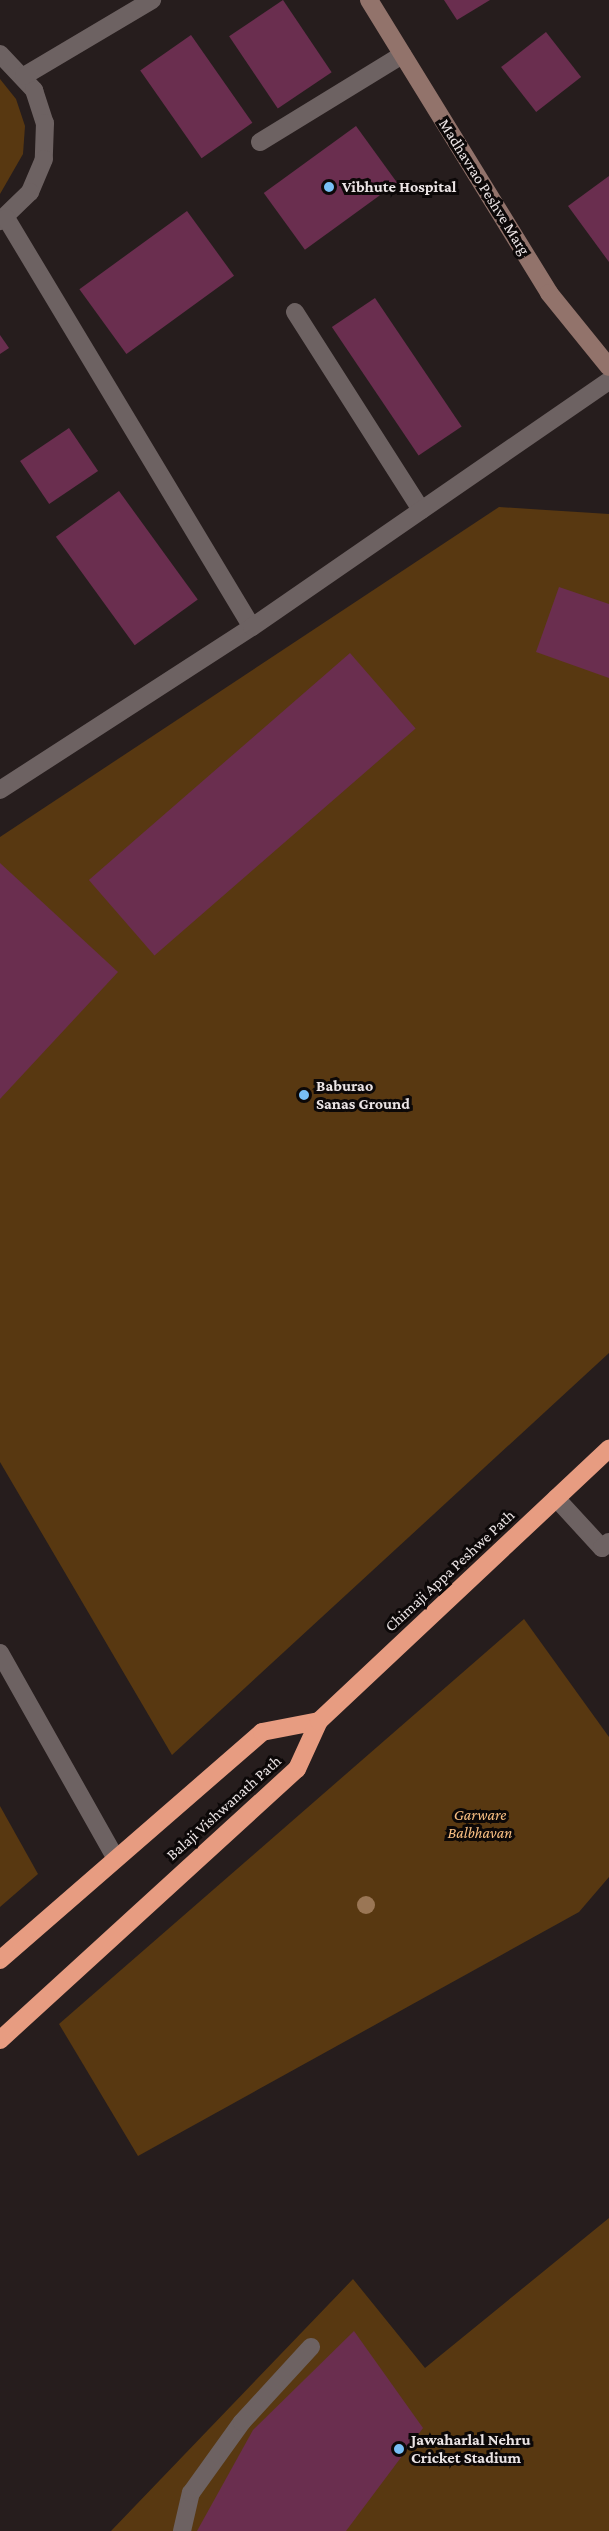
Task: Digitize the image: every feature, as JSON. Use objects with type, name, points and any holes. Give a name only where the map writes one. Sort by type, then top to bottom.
[{"type":"highway","name":"Chimaji Appa Peshwe Path","points":[[318,1721],[609,1449]]},
{"type":"highway","name":"Balaji Vishwanath Path","points":[[0,1960],[116,1859],[163,1812],[262,1732],[318,1721]]},
{"type":"highway","name":"Balaji Vishwanath Path","points":[[0,2040],[297,1769],[318,1721]]},
{"type":"street","points":[[24,76],[152,0]]},
{"type":"street","name":"Madhavrao Peshve Marg","points":[[369,0],[549,293],[609,367]]},
{"type":"street","points":[[0,54],[24,76],[45,123],[44,159],[30,192],[3,220],[252,627]]},
{"type":"street","points":[[260,142],[402,55]]},
{"type":"street","points":[[295,312],[421,510]]},
{"type":"street","points":[[0,790],[252,627],[609,381]]},
{"type":"street","points":[[556,1498],[602,1548],[609,1542]]},
{"type":"street","points":[[0,1653],[116,1859]]},
{"type":"street","points":[[182,2531],[191,2493],[242,2422],[310,2347]]},
{"type":"green space","points":[[0,79],[16,99],[25,126],[23,154],[0,194]]},
{"type":"green space","name":"Baburao Sanas Ground","points":[[499,507],[609,514],[609,1353],[172,1755],[0,1462],[0,837]]},
{"type":"green space","name":"Garware Balbhavan","points":[[524,1619],[609,1737],[609,1877],[579,1912],[138,2156],[59,2024]]},
{"type":"green space","points":[[0,1806],[38,1874],[0,1907]]},
{"type":"green space","name":"Jawaharlal Nehru Cricket Stadium","points":[[609,2218],[609,2531],[111,2531],[353,2279],[425,2368]]},
{"type":"building","points":[[283,0],[332,72],[278,108],[229,36]]},
{"type":"building","points":[[444,0],[490,0],[457,20]]},
{"type":"building","points":[[546,32],[581,77],[536,112],[501,67]]},
{"type":"building","points":[[191,35],[252,123],[202,158],[140,71]]},
{"type":"building","points":[[356,126],[397,183],[305,250],[264,193]]},
{"type":"building","points":[[609,176],[609,262],[568,206]]},
{"type":"building","points":[[187,211],[234,276],[126,354],[79,289]]},
{"type":"building","points":[[375,298],[462,427],[419,456],[332,327]]},
{"type":"building","points":[[0,335],[9,348],[0,354]]},
{"type":"building","points":[[69,428],[98,471],[49,504],[20,461]]},
{"type":"building","points":[[119,491],[198,599],[135,645],[56,537]]},
{"type":"building","points":[[559,587],[609,604],[609,678],[536,652]]},
{"type":"building","points":[[350,653],[416,728],[154,955],[89,880]]},
{"type":"building","points":[[0,863],[118,972],[0,1099]]},
{"type":"building","points":[[354,2331],[423,2428],[346,2531],[197,2531],[253,2430]]},
{"type":"place","name":"Vibhute Hospital","points":[[329,187]]},
{"type":"place","name":"Baburao Sanas Ground","points":[[304,1095]]},
{"type":"place","name":"Jawaharlal Nehru Cricket Stadium","points":[[399,2449]]}]
